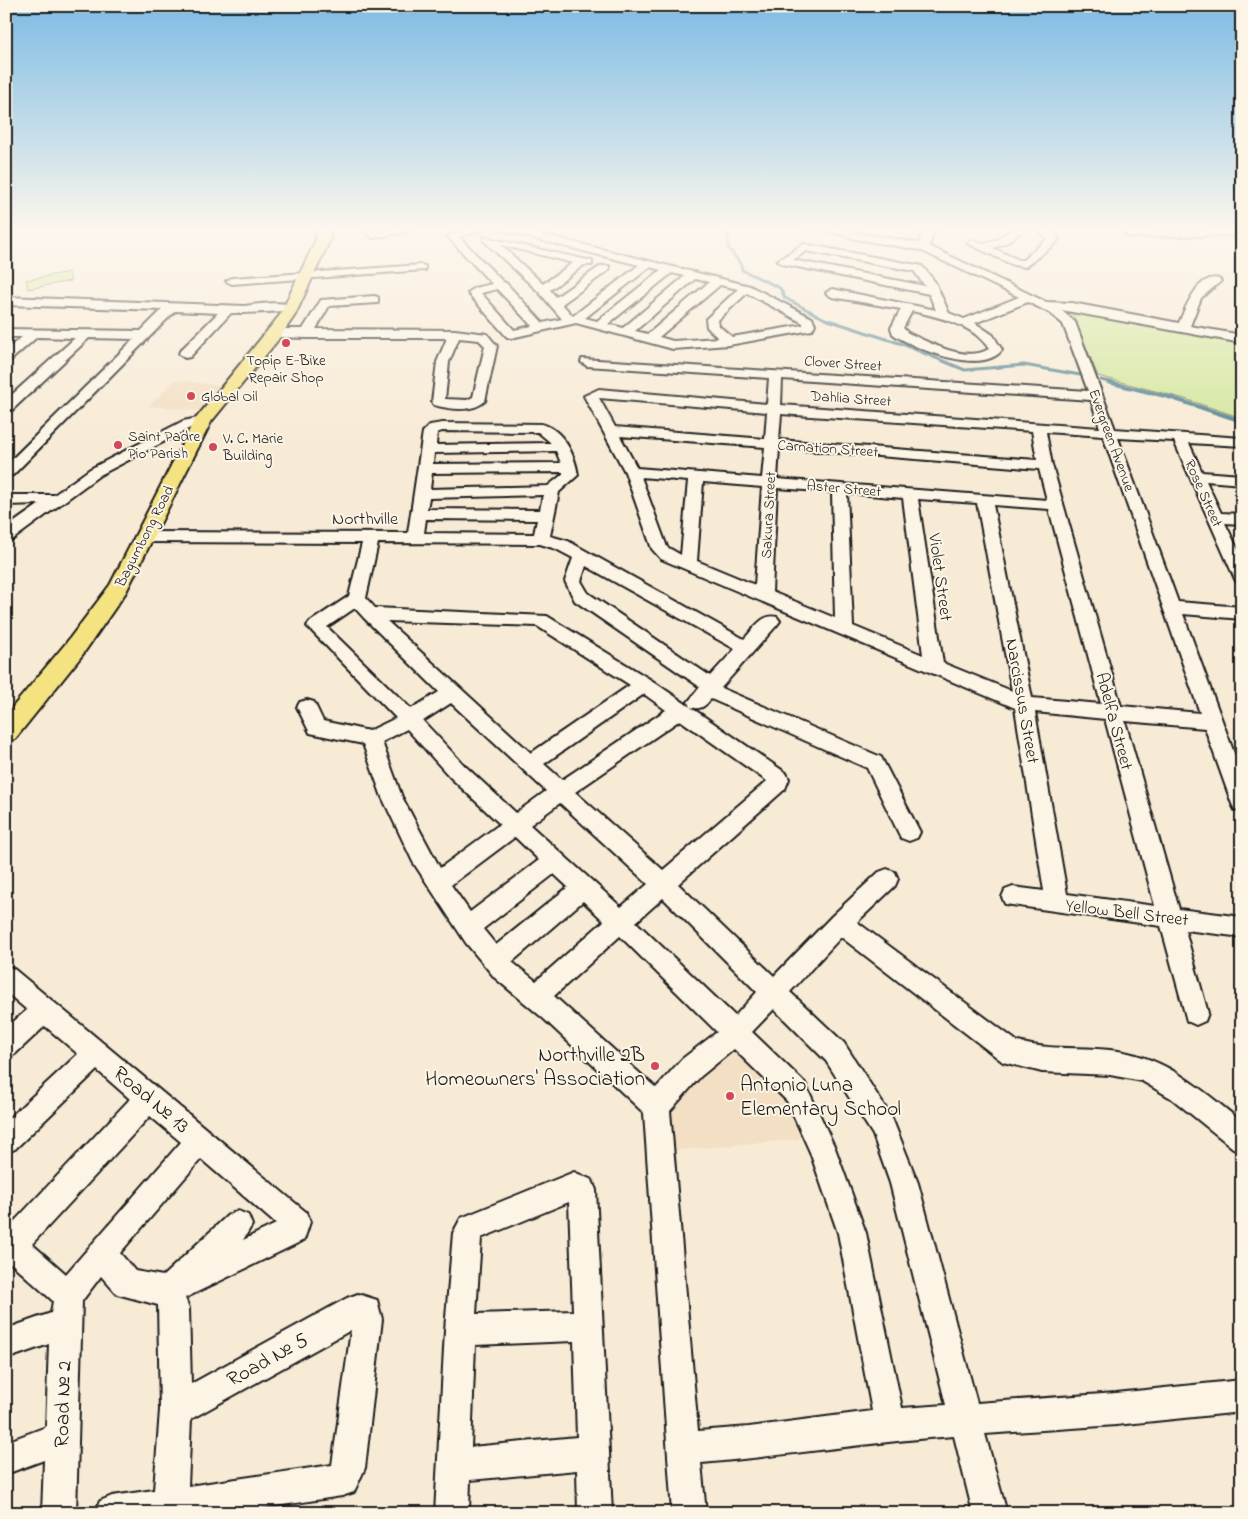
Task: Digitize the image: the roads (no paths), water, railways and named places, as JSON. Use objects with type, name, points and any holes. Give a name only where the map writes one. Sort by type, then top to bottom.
[{"type":"main road","name":"Bagumbong Road","points":[[6,732],[75,648],[119,587],[203,421],[275,333],[295,299]]},
{"type":"street","points":[[479,299],[509,333],[574,320],[601,299]]},
{"type":"street","points":[[515,299],[541,328]]},
{"type":"street","points":[[550,299],[574,320],[673,345],[729,341],[808,327],[809,324],[801,317],[767,299]]},
{"type":"street","points":[[554,304],[561,299]]},
{"type":"street","points":[[599,325],[632,299]]},
{"type":"street","points":[[626,332],[665,299]]},
{"type":"street","points":[[650,339],[697,299]]},
{"type":"street","points":[[729,341],[713,327],[712,320],[734,299]]},
{"type":"street","points":[[864,299],[908,307],[944,315],[964,323],[990,340],[996,350],[986,355],[958,356],[900,334],[897,328],[908,307]]},
{"type":"street","points":[[937,299],[944,315]]},
{"type":"street","points":[[964,323],[1026,299]]},
{"type":"street","name":"Evergreen Avenue","points":[[1030,299],[1061,314],[1069,322],[1242,804]]},
{"type":"street","points":[[1182,328],[1195,299]]},
{"type":"street","points":[[307,334],[325,303],[374,300]]},
{"type":"street","points":[[6,302],[21,304],[228,309],[246,310],[255,314],[289,312]]},
{"type":"street","points":[[1043,305],[1072,307],[1242,339]]},
{"type":"street","points":[[8,472],[172,307]]},
{"type":"street","points":[[185,354],[228,309]]},
{"type":"street","points":[[6,333],[145,335]]},
{"type":"street","points":[[6,357],[34,333]]},
{"type":"street","points":[[275,333],[455,334],[483,338],[491,346],[491,351],[485,367],[480,398],[472,404],[445,404],[440,402],[437,394],[443,362],[455,334]]},
{"type":"street","points":[[6,408],[86,334]]},
{"type":"street","name":"Clover Street","points":[[587,362],[1096,396]]},
{"type":"street","name":"Sakura Street","points":[[763,596],[776,375]]},
{"type":"street","name":"Dahlia Street","points":[[611,431],[591,396],[599,393],[774,409],[1242,442]]},
{"type":"street","points":[[6,536],[60,499],[74,485],[137,449],[188,424],[203,421]]},
{"type":"street","name":"Adelfa Street","points":[[1038,427],[1045,465],[1196,1013]]},
{"type":"street","points":[[416,537],[430,432],[435,428],[541,428],[552,434],[561,447],[570,467],[571,475],[552,490],[422,494]]},
{"type":"street","points":[[611,431],[632,472],[660,549],[667,555],[1024,704],[1214,722]]},
{"type":"street","name":"Carnation Street","points":[[611,431],[1045,465]]},
{"type":"street","name":"Rose Street","points":[[1179,437],[1240,568]]},
{"type":"street","points":[[429,449],[561,447]]},
{"type":"street","points":[[6,451],[28,450]]},
{"type":"street","points":[[426,469],[570,467]]},
{"type":"street","name":"Aster Street","points":[[632,472],[1056,505]]},
{"type":"street","points":[[1197,476],[1242,480]]},
{"type":"street","points":[[688,564],[696,477]]},
{"type":"street","points":[[839,488],[844,629]]},
{"type":"street","points":[[540,539],[552,490]]},
{"type":"street","name":"Violet Street","points":[[910,494],[934,666]]},
{"type":"street","points":[[6,500],[60,499]]},
{"type":"street","name":"Narcissus Street","points":[[984,500],[1024,704],[1057,903]]},
{"type":"street","points":[[419,514],[546,515]]},
{"type":"street","points":[[1215,517],[1242,520]]},
{"type":"street","name":"Northville","points":[[144,537],[540,539],[562,546],[747,648]]},
{"type":"street","points":[[363,607],[371,537]]},
{"type":"street","points":[[536,996],[778,783],[779,778],[699,697],[581,597],[573,581],[581,557]]},
{"type":"street","points":[[363,607],[452,693],[663,884],[835,1052],[883,1127],[904,1183],[990,1513]]},
{"type":"street","points":[[890,1425],[852,1233],[822,1148],[796,1092],[734,1034],[621,922],[457,771],[434,744],[316,626],[363,607],[536,618],[644,685],[699,697],[874,763],[910,832]]},
{"type":"street","points":[[1172,607],[1242,613]]},
{"type":"street","points":[[438,882],[562,791],[699,697],[771,621]]},
{"type":"street","points":[[531,763],[644,685]]},
{"type":"street","points":[[307,707],[316,728],[333,729],[371,739],[409,720],[452,693]]},
{"type":"street","points":[[371,739],[381,775],[396,812],[438,882],[468,927],[495,962],[536,996],[658,1107]]},
{"type":"street","points":[[468,927],[554,861]]},
{"type":"street","points":[[689,1513],[664,1207],[658,1107],[691,1068],[734,1034],[840,923],[887,879]]},
{"type":"street","points":[[495,962],[582,888]]},
{"type":"street","name":"Yellow Bell Street","points":[[1013,897],[1242,927]]},
{"type":"street","points":[[840,923],[1012,1053],[1023,1057],[1093,1061],[1142,1068],[1166,1081],[1242,1139]]},
{"type":"street","name":"Road № 13","points":[[6,977],[296,1222],[294,1230],[168,1291]]},
{"type":"street","points":[[6,1045],[45,1010]]},
{"type":"street","points":[[6,1140],[97,1053]]},
{"type":"street","points":[[66,1309],[8,1245],[149,1098]]},
{"type":"street","points":[[6,1344],[66,1309],[101,1253],[200,1140]]},
{"type":"street","points":[[452,1513],[460,1330],[468,1233],[471,1228],[574,1186],[582,1190],[590,1326],[595,1513]]},
{"type":"street","points":[[101,1253],[127,1284],[152,1290],[168,1291],[238,1225]]},
{"type":"street","points":[[112,1513],[170,1504],[176,1410],[174,1308],[168,1291]]},
{"type":"street","name":"Road № 2","points":[[60,1513],[60,1438],[66,1309]]},
{"type":"street","name":"Road № 5","points":[[170,1504],[342,1480],[349,1468],[367,1319],[366,1311],[358,1309],[176,1410]]},
{"type":"street","points":[[460,1330],[590,1326]]},
{"type":"street","points":[[684,1448],[749,1443],[890,1425],[1116,1409],[1242,1396]]},
{"type":"street","points":[[6,1458],[60,1438]]},
{"type":"street","points":[[455,1465],[594,1452]]},
{"type":"waterway","points":[[787,299],[825,319],[902,344],[965,370],[1024,365],[1080,375]]},
{"type":"waterway","points":[[1101,380],[1113,383]]},
{"type":"waterway","points":[[1108,382],[1169,397],[1242,421]]},
{"type":"place","name":"Topip E-Bike Repair Shop","points":[[286,343]]},
{"type":"place","name":"Global Oil","points":[[191,396]]},
{"type":"place","name":"Saint Padre Pio Parish","points":[[118,445]]},
{"type":"place","name":"V. C. Marie Building","points":[[213,447]]},
{"type":"place","name":"Northville 2B Homeowners' Association","points":[[655,1066]]},
{"type":"place","name":"Antonio Luna Elementary School","points":[[730,1096]]}]
